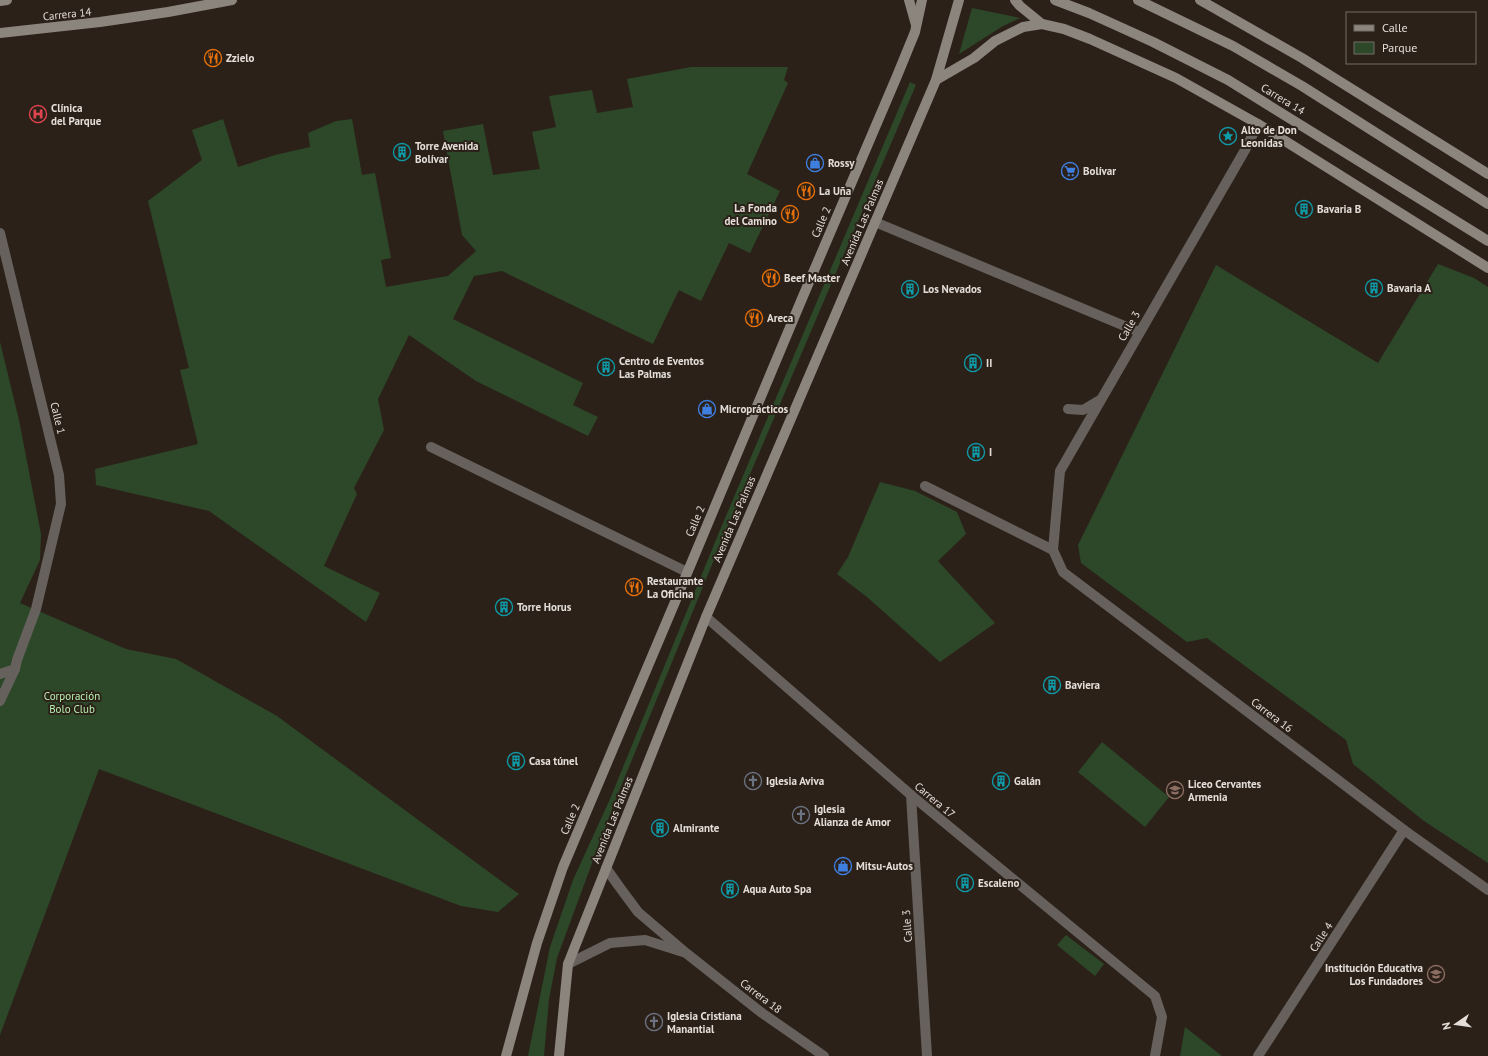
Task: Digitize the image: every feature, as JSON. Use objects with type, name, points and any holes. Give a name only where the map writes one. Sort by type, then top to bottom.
[{"type":"main road","points":[[0,1],[7,0]]},
{"type":"main road","name":"Carrera 14","points":[[0,34],[100,22],[168,12],[232,0]]},
{"type":"main road","points":[[909,0],[916,25]]},
{"type":"main road","name":"Calle 2","points":[[506,1056],[537,943],[563,867],[801,300],[897,76],[916,25],[922,0]]},
{"type":"main road","name":"Avenida Las Palmas","points":[[559,1056],[568,964],[706,617],[936,80],[959,0]]},
{"type":"main road","points":[[1015,0],[1042,24]]},
{"type":"main road","name":"Carrera 14","points":[[1054,0],[1089,13],[1153,42],[1228,80],[1488,241]]},
{"type":"main road","name":"Carrera 14","points":[[1138,0],[1233,46],[1302,86],[1488,204]]},
{"type":"main road","points":[[1200,0],[1302,58],[1488,174]]},
{"type":"main road","points":[[936,80],[974,58],[995,41],[1010,32],[1023,27],[1042,24],[1064,28],[1090,38],[1169,74],[1258,124],[1488,268]]},
{"type":"street","name":"Calle 3","points":[[1053,550],[1060,471],[1245,150],[1258,124]]},
{"type":"street","points":[[875,222],[1139,332]]},
{"type":"street","name":"Calle 1","points":[[0,233],[59,475],[61,504],[36,609],[15,669],[0,701]]},
{"type":"street","points":[[1068,408],[1083,410],[1100,400]]},
{"type":"street","points":[[431,447],[687,572]]},
{"type":"street","points":[[925,486],[1053,550]]},
{"type":"street","name":"Carrera 16","points":[[1053,550],[1063,572],[1404,830],[1488,890]]},
{"type":"street","name":"Carrera 17","points":[[706,617],[910,795],[1155,996],[1162,1017],[1155,1056]]},
{"type":"street","points":[[0,674],[15,669]]},
{"type":"street","name":"Calle 3","points":[[910,795],[927,1056]]},
{"type":"street","name":"Calle 4","points":[[1258,1056],[1404,830]]},
{"type":"street","name":"Carrera 18","points":[[606,868],[638,912],[686,953],[762,1013],[824,1056]]},
{"type":"street","name":"Carrera 18","points":[[568,964],[610,943],[645,940],[686,953]]},
{"type":"green space","points":[[972,8],[1020,18],[1003,26],[959,54]]},
{"type":"green space","points":[[691,67],[788,67],[784,80],[788,83],[747,174],[780,191],[750,253],[729,243],[701,301],[679,290],[653,344],[502,271],[474,276],[453,319],[583,383],[573,405],[598,417],[588,436],[476,381],[409,335],[378,399],[384,430],[354,488],[357,494],[324,566],[380,593],[366,622],[209,511],[96,485],[95,469],[198,444],[180,370],[189,368],[148,201],[202,160],[192,130],[223,119],[238,167],[275,155],[310,147],[308,133],[336,121],[352,119],[362,175],[375,173],[391,258],[381,260],[386,287],[448,276],[476,251],[462,235],[443,131],[483,124],[493,175],[540,169],[532,132],[556,127],[549,96],[592,90],[597,113],[633,107],[627,79]]},
{"type":"green space","points":[[910,82],[916,85],[725,533],[615,801],[557,958],[549,999],[544,1056],[528,1056],[550,947],[573,880],[610,799],[720,530]]},
{"type":"green space","points":[[1438,264],[1474,278],[1488,287],[1488,863],[1424,821],[1353,764],[1346,740],[1207,638],[1187,642],[1081,563],[1078,545],[1216,265],[1378,363]]},
{"type":"green space","name":"Corporación Bolo Club","points":[[0,342],[19,420],[41,534],[40,560],[20,603],[126,649],[176,659],[277,716],[519,894],[498,912],[461,906],[99,769],[0,1035]]},
{"type":"green space","points":[[880,482],[915,491],[957,512],[966,534],[938,561],[995,623],[940,662],[867,597],[837,574],[848,557]]},
{"type":"green space","points":[[1102,742],[1169,797],[1145,827],[1078,772]]},
{"type":"green space","points":[[1066,935],[1104,964],[1095,976],[1057,945]]},
{"type":"green space","points":[[1185,1027],[1222,1056],[1180,1056]]},
{"type":"place","name":"Zzielo","points":[[213,58]]},
{"type":"place","name":"Clínica del Parque","points":[[38,114]]},
{"type":"place","name":"Alto de Don Leonidas","points":[[1228,136]]},
{"type":"place","name":"Torre Avenida Bolívar","points":[[402,152]]},
{"type":"place","name":"Rossy","points":[[815,163]]},
{"type":"place","name":"Bolívar","points":[[1070,171]]},
{"type":"place","name":"La Uña","points":[[806,191]]},
{"type":"place","name":"Bavaria B","points":[[1304,209]]},
{"type":"place","name":"La Fonda del Camino","points":[[790,214]]},
{"type":"place","name":"Beef Master","points":[[771,278]]},
{"type":"place","name":"Bavaria A","points":[[1374,288]]},
{"type":"place","name":"Los Nevados","points":[[910,289]]},
{"type":"place","name":"Areca","points":[[754,318]]},
{"type":"place","name":"II","points":[[973,363]]},
{"type":"place","name":"Centro de Eventos Las Palmas","points":[[606,367]]},
{"type":"place","name":"Microprácticos","points":[[707,409]]},
{"type":"place","name":"I","points":[[976,452]]},
{"type":"place","name":"Restaurante La Oficina","points":[[634,587]]},
{"type":"place","name":"Torre Horus","points":[[504,607]]},
{"type":"place","name":"Baviera","points":[[1052,685]]},
{"type":"place","name":"Casa túnel","points":[[516,761]]},
{"type":"place","name":"Iglesia Aviva","points":[[753,781]]},
{"type":"place","name":"Galán","points":[[1001,781]]},
{"type":"place","name":"Liceo Cervantes Armenia","points":[[1175,790]]},
{"type":"place","name":"Iglesia Alianza de Amor","points":[[801,815]]},
{"type":"place","name":"Almirante","points":[[660,828]]},
{"type":"place","name":"Mitsu-Autos","points":[[843,866]]},
{"type":"place","name":"Escaleno","points":[[965,883]]},
{"type":"place","name":"Aqua Auto Spa","points":[[730,889]]},
{"type":"place","name":"Institución Educativa Los Fundadores","points":[[1436,974]]},
{"type":"place","name":"Iglesia Cristiana Manantial","points":[[654,1022]]}]
